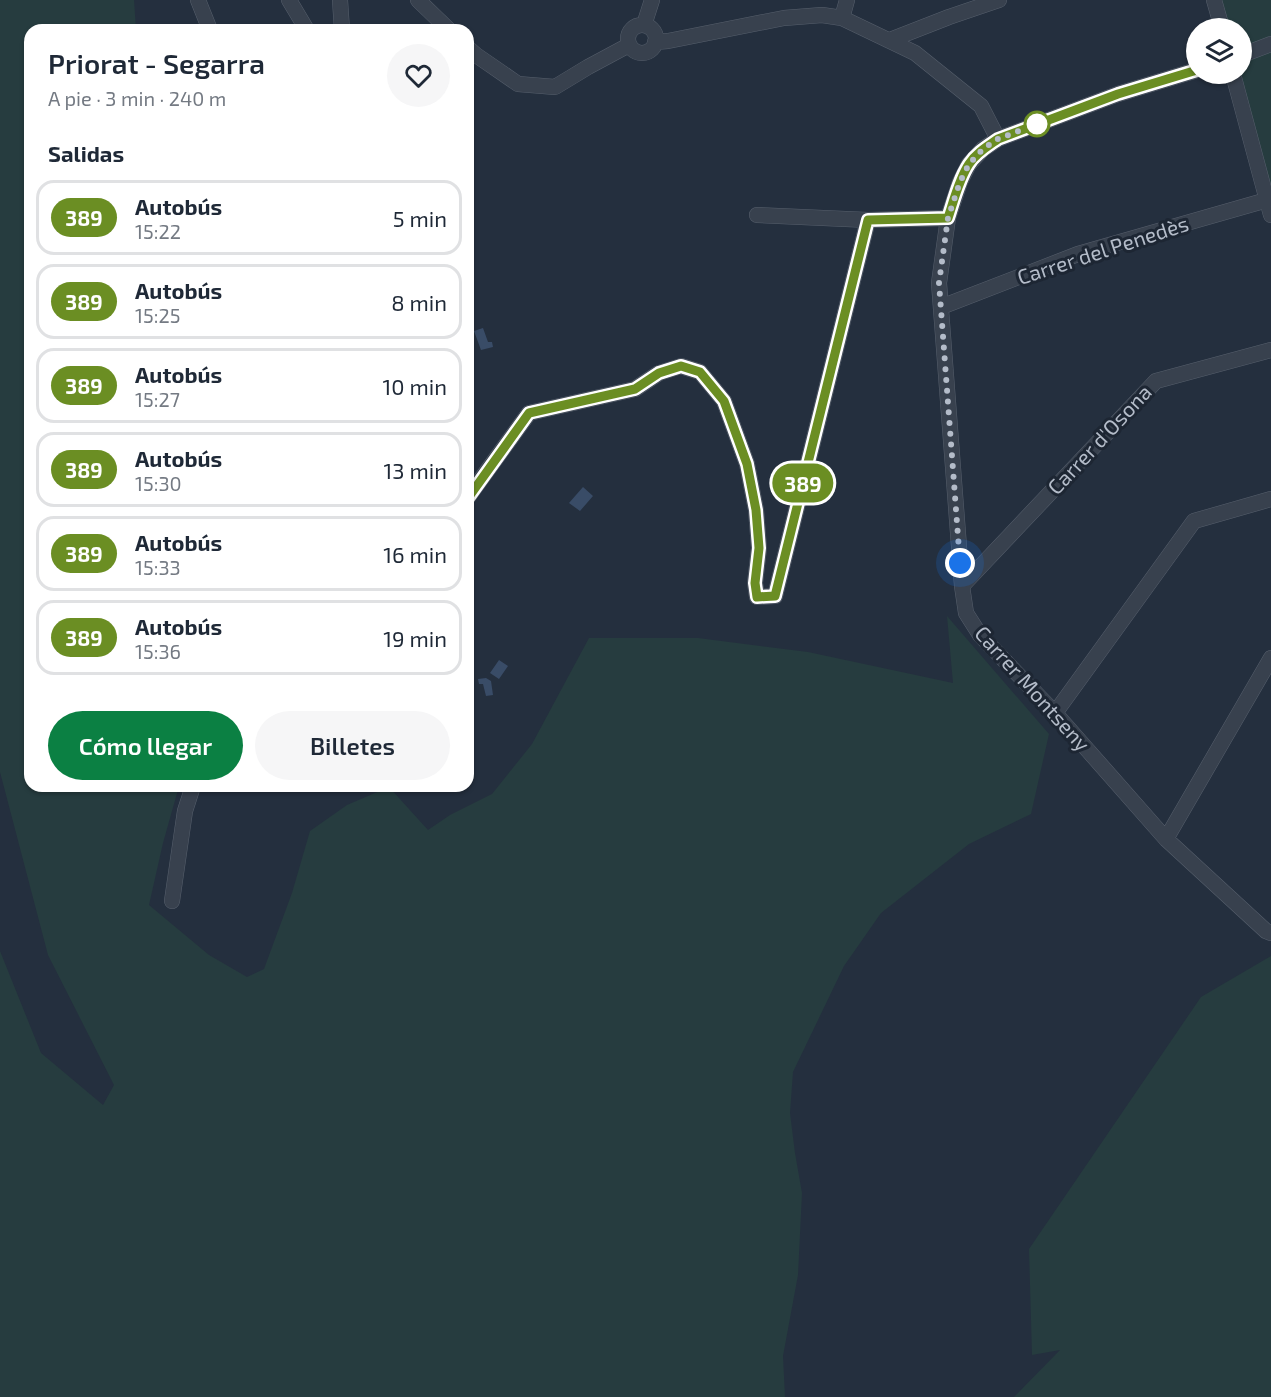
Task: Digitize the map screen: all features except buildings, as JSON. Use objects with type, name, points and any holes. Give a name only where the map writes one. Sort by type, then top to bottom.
[{"type":"street","points":[[198,0],[208,24]]},
{"type":"street","points":[[289,0],[303,24]]},
{"type":"street","points":[[340,0],[342,24]]},
{"type":"street","points":[[418,0],[443,24]]},
{"type":"street","points":[[644,25],[652,0]]},
{"type":"street","points":[[842,18],[848,0]]},
{"type":"street","points":[[890,40],[999,0]]},
{"type":"street","points":[[1214,0],[1219,18]]},
{"type":"street","points":[[655,42],[784,18],[822,15],[842,18],[915,53],[981,106],[998,139]]},
{"type":"street","points":[[644,25],[653,31],[656,37],[655,42],[652,49],[643,53],[635,52],[627,38],[636,26],[644,25]]},
{"type":"street","points":[[1252,51],[1271,44]]},
{"type":"street","points":[[474,53],[518,84],[555,87],[629,45]]},
{"type":"street","name":"Carrer Montseny","points":[[1186,73],[1118,94],[998,139],[983,149],[969,164],[960,182],[948,218],[939,283],[962,586],[966,613],[980,635],[1055,713],[1166,839],[1266,931],[1271,933]]},
{"type":"street","points":[[1236,84],[1269,208]]},
{"type":"street","name":"Carrer del Penedès","points":[[941,307],[1078,254],[1269,208]]},
{"type":"street","points":[[757,215],[868,220],[948,218]]},
{"type":"street","points":[[474,490],[529,413],[635,389],[659,373],[681,366],[700,372],[724,401],[747,464],[756,510],[759,548],[755,583],[757,597],[775,596],[868,220]]},
{"type":"street","name":"Carrer d'Osona","points":[[962,586],[1156,381],[1271,350]]},
{"type":"street","points":[[1055,713],[1194,521],[1271,499]]},
{"type":"street","points":[[1166,839],[1271,658]]},
{"type":"street","points":[[172,901],[186,811],[191,792]]},
{"type":"green space","points":[[0,0],[134,0],[136,24],[24,24],[24,792],[177,792],[149,905],[209,955],[247,977],[264,969],[292,893],[310,831],[347,805],[377,792],[394,792],[428,830],[450,815],[492,794],[532,744],[589,638],[698,638],[808,652],[953,683],[947,616],[1049,734],[1031,814],[969,844],[881,913],[844,966],[793,1072],[790,1113],[802,1193],[798,1275],[783,1356],[785,1397],[0,1397],[0,951],[41,1053],[103,1105],[114,1085],[48,955],[0,772]]},
{"type":"green space","points":[[1220,0],[1271,0],[1271,190],[1243,84],[1252,84],[1252,18],[1225,18]]},
{"type":"green space","points":[[1271,956],[1271,1397],[1014,1397],[1060,1350],[1032,1355],[1029,1249],[1201,997]]},
{"type":"water","points":[[483,328],[488,342],[492,342],[493,347],[481,350],[474,331]]},
{"type":"water","points":[[583,487],[593,496],[580,511],[569,503]]},
{"type":"water","points":[[499,660],[508,666],[499,679],[490,673]]},
{"type":"water","points":[[486,678],[491,681],[493,695],[486,696],[483,684],[479,684],[478,679]]},
{"type":"bus line","name":"389","points":[[474,490],[529,413],[635,389],[659,373],[681,366],[700,372],[724,401],[747,464],[756,510],[759,548],[755,583],[757,597],[775,596],[868,220],[948,218],[960,182],[969,164],[983,149],[998,139],[1118,94],[1186,73]]},
{"type":"route","points":[[960,563],[939,283],[948,218],[960,182],[969,164],[983,149],[998,139],[1037,124]]}]
